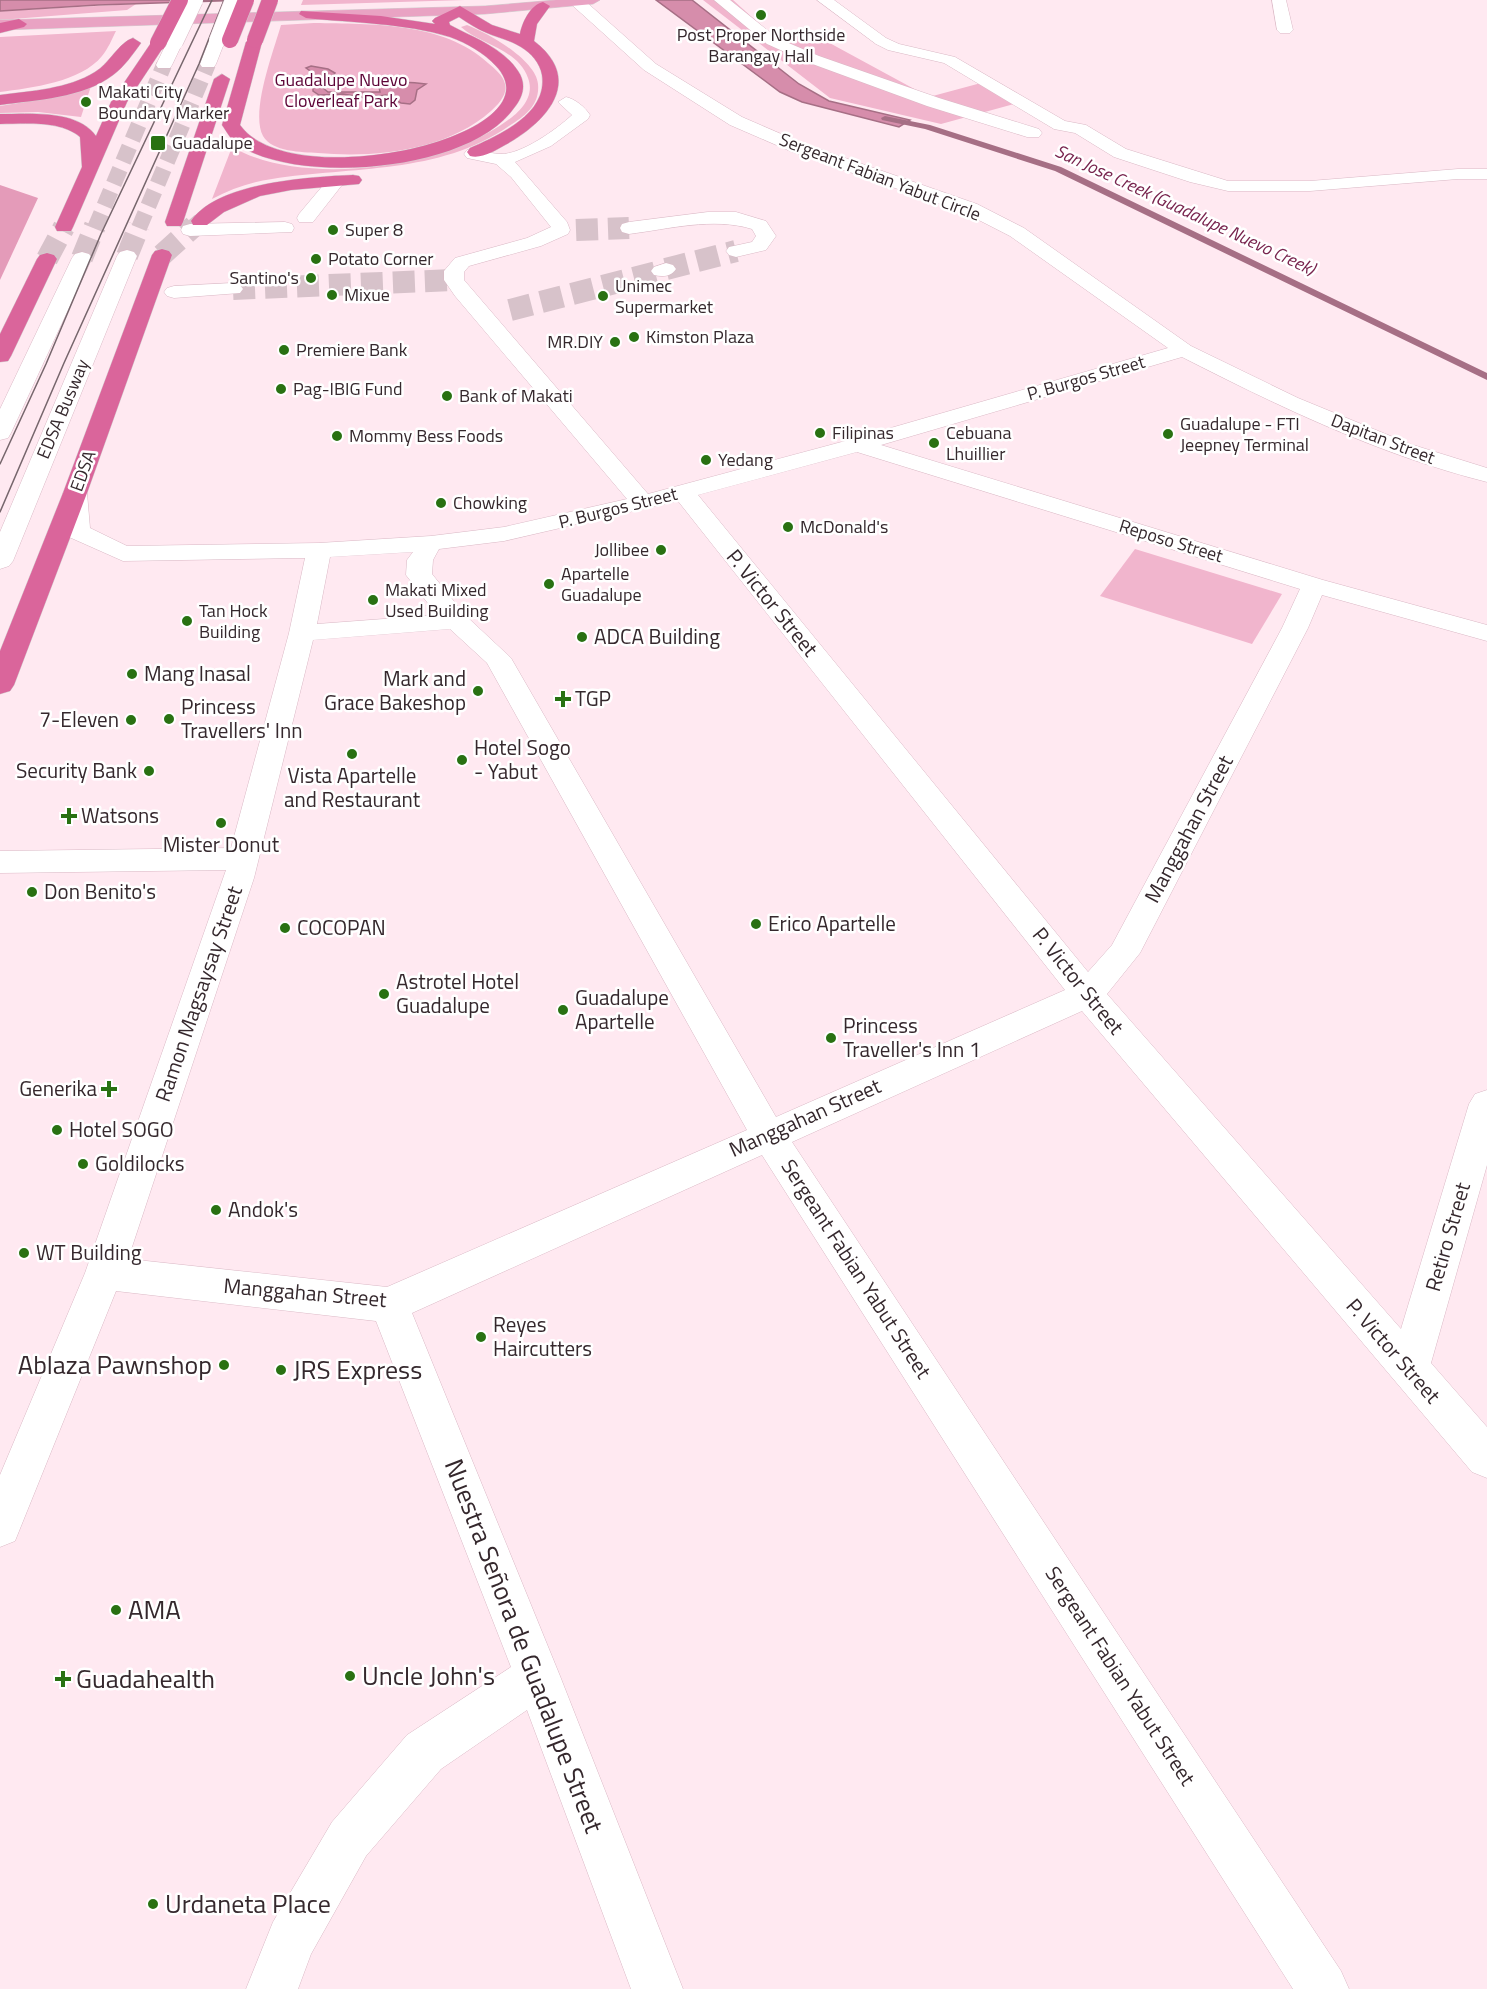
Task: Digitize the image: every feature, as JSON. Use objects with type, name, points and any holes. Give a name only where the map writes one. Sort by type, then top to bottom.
[{"type":"highway","points":[[64,227],[119,102],[134,42],[156,0]]},
{"type":"highway","points":[[119,102],[167,42],[180,0]]},
{"type":"highway","points":[[188,225],[220,84],[223,41],[246,0]]},
{"type":"highway","points":[[188,225],[228,201],[257,190],[406,173],[440,166],[473,153],[523,126],[543,106],[549,96],[551,77],[544,59],[526,43],[485,27],[460,10],[440,21],[456,34],[490,52],[514,74],[517,93],[510,105],[489,124],[445,146],[396,158],[350,162],[306,160],[269,151],[244,141],[231,125],[255,41],[270,0]]},
{"type":"highway","points":[[526,43],[530,24],[543,6]]},
{"type":"highway","points":[[306,14],[403,23],[456,34]]},
{"type":"highway","points":[[0,27],[19,24]]},
{"type":"highway","points":[[220,84],[255,41]]},
{"type":"highway","points":[[0,100],[90,81],[107,72],[134,42]]},
{"type":"highway","points":[[0,119],[32,119],[75,126],[86,133],[90,142],[90,166]]},
{"type":"highway","name":"EDSA","points":[[0,686],[75,492],[162,255]]},
{"type":"highway","points":[[0,356],[47,259]]},
{"type":"main road","points":[[19,24],[460,10],[543,6],[593,0]]},
{"type":"street","points":[[164,65],[167,42],[195,0]]},
{"type":"street","points":[[208,64],[223,41],[233,0]]},
{"type":"street","points":[[721,0],[772,40],[813,59],[933,102],[1033,133]]},
{"type":"street","points":[[824,0],[881,41],[894,47],[950,60],[1060,125],[1080,129],[1120,153],[1196,178],[1228,186],[1310,186],[1458,174],[1487,174]]},
{"type":"street","points":[[1279,0],[1285,30]]},
{"type":"street","name":"Sergeant Fabian Yabut Circle","points":[[577,3],[650,67],[736,121],[796,147],[970,208],[1007,227],[1184,350]]},
{"type":"street","points":[[502,160],[524,154],[568,128],[582,114],[566,102]]},
{"type":"street","points":[[473,153],[502,160],[518,173],[560,226],[568,230],[462,262],[454,271],[454,280],[492,314],[643,503]]},
{"type":"street","points":[[306,218],[336,181]]},
{"type":"street","points":[[628,228],[708,218],[736,218],[759,225],[766,236],[759,246],[736,251]]},
{"type":"street","points":[[188,225],[285,228]]},
{"type":"street","name":"EDSA Busway","points":[[0,561],[127,256]]},
{"type":"street","points":[[0,433],[82,258]]},
{"type":"street","points":[[174,292],[233,289]]},
{"type":"street","name":"P. Burgos Street","points":[[75,492],[78,532],[123,554],[319,550],[432,543],[504,534],[643,503],[857,445],[1184,350]]},
{"type":"street","name":"Dapitan Street","points":[[1184,350],[1300,407],[1402,449],[1487,475]]},
{"type":"street","name":"Reposo Street","points":[[857,445],[1314,585],[1487,633]]},
{"type":"street","name":"P. Victor Street","points":[[683,492],[1087,994],[1487,1458]]},
{"type":"street","name":"Sergeant Fabian Yabut Street","points":[[432,543],[420,560],[419,575],[456,621],[498,658],[768,1135],[1323,1989]]},
{"type":"street","name":"Ramon Magsaysay Street","points":[[0,1526],[104,1273],[243,859],[302,633],[319,550]]},
{"type":"street","name":"Manggahan Street","points":[[104,1273],[389,1305],[1087,994],[1124,953],[1295,628],[1314,585]]},
{"type":"street","points":[[302,633],[456,621]]},
{"type":"street","points":[[0,862],[243,859]]},
{"type":"street","name":"Retiro Street","points":[[1408,1369],[1487,1104]]},
{"type":"street","name":"Nuestra Señora de Guadalupe Street","points":[[389,1305],[537,1676],[657,1989]]},
{"type":"street","points":[[272,1989],[291,1940],[349,1839],[424,1752],[537,1676]]},
{"type":"green space","points":[[303,0],[465,0],[301,5]]},
{"type":"green space","points":[[703,0],[733,0],[774,37],[813,34],[929,97],[981,83],[1014,104],[941,124],[830,98]]},
{"type":"green space","points":[[136,4],[127,10],[0,20],[0,11]]},
{"type":"green space","name":"Guadalupe Nuevo Cloverleaf Park","points":[[314,23],[383,25],[429,33],[450,40],[470,50],[498,72],[505,84],[504,95],[494,109],[473,124],[453,135],[409,149],[340,154],[280,148],[267,141],[260,125],[259,112],[264,81],[281,25]]},
{"type":"green space","points":[[467,25],[510,48],[535,75],[538,84],[537,98],[526,114],[515,122],[482,142],[424,161],[264,180],[241,186],[212,199],[232,147],[262,160],[296,167],[334,169],[373,167],[448,150],[481,137],[508,120],[526,102],[530,91],[528,78],[516,60],[461,27]]},
{"type":"green space","points":[[116,31],[102,56],[82,72],[55,82],[0,92],[0,37]]},
{"type":"green space","points":[[91,86],[81,117],[38,112],[0,113],[0,106],[49,98]]},
{"type":"green space","points":[[1135,549],[1282,594],[1252,644],[1100,596]]},
{"type":"shaded area","points":[[0,0],[247,0],[0,11]]},
{"type":"shaded area","points":[[656,0],[692,0],[799,84],[829,101],[910,120],[899,127],[802,102],[780,92]]},
{"type":"shaded area","points":[[311,66],[328,69],[335,73],[323,88],[328,92],[380,92],[379,87],[389,84],[408,82],[426,84],[417,90],[415,100],[410,104],[401,103],[386,95],[365,98],[343,94],[319,95],[313,91],[313,73],[306,68]]},
{"type":"shaded area","points":[[0,185],[38,198],[0,280]]},
{"type":"waterway","name":"San Jose Creek (Guadalupe Nuevo Creek)","points":[[885,118],[927,127],[1058,169],[1487,377]]},
{"type":"tunnel","points":[[139,228],[208,64]]},
{"type":"tunnel","points":[[95,228],[164,65]]},
{"type":"tunnel","points":[[192,228],[200,221]]},
{"type":"tunnel","points":[[82,258],[95,226]]},
{"type":"tunnel","points":[[127,256],[139,226]]},
{"type":"tunnel","points":[[162,255],[194,226]]},
{"type":"tunnel","points":[[47,259],[64,227]]},
{"type":"tunnel","points":[[576,230],[629,228]]},
{"type":"tunnel","points":[[666,269],[736,251]]},
{"type":"tunnel","points":[[510,310],[661,271]]},
{"type":"tunnel","points":[[233,289],[454,280]]},
{"type":"tram line","points":[[0,464],[46,364],[101,234],[212,0]]},
{"type":"tram line","points":[[0,512],[64,363],[199,64],[224,0]]},
{"type":"place","name":"Post Proper Northside Barangay Hall","points":[[761,15]]},
{"type":"place","name":"Makati City Boundary Marker","points":[[86,102]]},
{"type":"place","name":"Guadalupe","points":[[158,143]]},
{"type":"place","name":"Super 8","points":[[333,230]]},
{"type":"place","name":"Potato Corner","points":[[316,259]]},
{"type":"place","name":"Santino's","points":[[311,278]]},
{"type":"place","name":"Mixue","points":[[332,295]]},
{"type":"place","name":"Unimec Supermarket","points":[[603,296]]},
{"type":"place","name":"Kimston Plaza","points":[[634,337]]},
{"type":"place","name":"MR.DIY","points":[[615,342]]},
{"type":"place","name":"Premiere Bank","points":[[284,350]]},
{"type":"place","name":"Pag-IBIG Fund","points":[[281,389]]},
{"type":"place","name":"Bank of Makati","points":[[447,396]]},
{"type":"place","name":"Filipinas","points":[[820,433]]},
{"type":"place","name":"Guadalupe - FTI Jeepney Terminal","points":[[1168,434]]},
{"type":"place","name":"Mommy Bess Foods","points":[[337,436]]},
{"type":"place","name":"Cebuana Lhuillier","points":[[934,443]]},
{"type":"place","name":"Yedang","points":[[706,460]]},
{"type":"place","name":"Chowking","points":[[441,503]]},
{"type":"place","name":"McDonald's","points":[[788,527]]},
{"type":"place","name":"Jollibee","points":[[661,550]]},
{"type":"place","name":"Apartelle Guadalupe","points":[[549,584]]},
{"type":"place","name":"Makati Mixed Used Building","points":[[373,600]]},
{"type":"place","name":"Tan Hock Building","points":[[187,621]]},
{"type":"place","name":"ADCA Building","points":[[582,637]]},
{"type":"place","name":"Mang Inasal","points":[[132,674]]},
{"type":"place","name":"Mark and Grace Bakeshop","points":[[478,691]]},
{"type":"place","name":"TGP","points":[[563,699]]},
{"type":"place","name":"Princess Travellers' Inn","points":[[169,719]]},
{"type":"place","name":"7-Eleven","points":[[131,720]]},
{"type":"place","name":"Vista Apartelle and Restaurant","points":[[352,754]]},
{"type":"place","name":"Hotel Sogo - Yabut","points":[[462,760]]},
{"type":"place","name":"Security Bank","points":[[149,771]]},
{"type":"place","name":"Watsons","points":[[69,816]]},
{"type":"place","name":"Mister Donut","points":[[221,823]]},
{"type":"place","name":"Don Benito's","points":[[32,892]]},
{"type":"place","name":"Erico Apartelle","points":[[756,924]]},
{"type":"place","name":"COCOPAN","points":[[285,928]]},
{"type":"place","name":"Astrotel Hotel Guadalupe","points":[[384,994]]},
{"type":"place","name":"Guadalupe Apartelle","points":[[563,1010]]},
{"type":"place","name":"Princess Traveller's Inn 1","points":[[831,1038]]},
{"type":"place","name":"Generika","points":[[109,1089]]},
{"type":"place","name":"Hotel SOGO","points":[[57,1130]]},
{"type":"place","name":"Goldilocks","points":[[83,1164]]},
{"type":"place","name":"Andok's","points":[[216,1210]]},
{"type":"place","name":"WT Building","points":[[24,1253]]},
{"type":"place","name":"Reyes Haircutters","points":[[481,1337]]},
{"type":"place","name":"Ablaza Pawnshop","points":[[224,1365]]},
{"type":"place","name":"JRS Express","points":[[281,1370]]},
{"type":"place","name":"AMA","points":[[116,1610]]},
{"type":"place","name":"Uncle John's","points":[[350,1676]]},
{"type":"place","name":"Guadahealth","points":[[63,1679]]},
{"type":"place","name":"Urdaneta Place","points":[[153,1904]]}]
